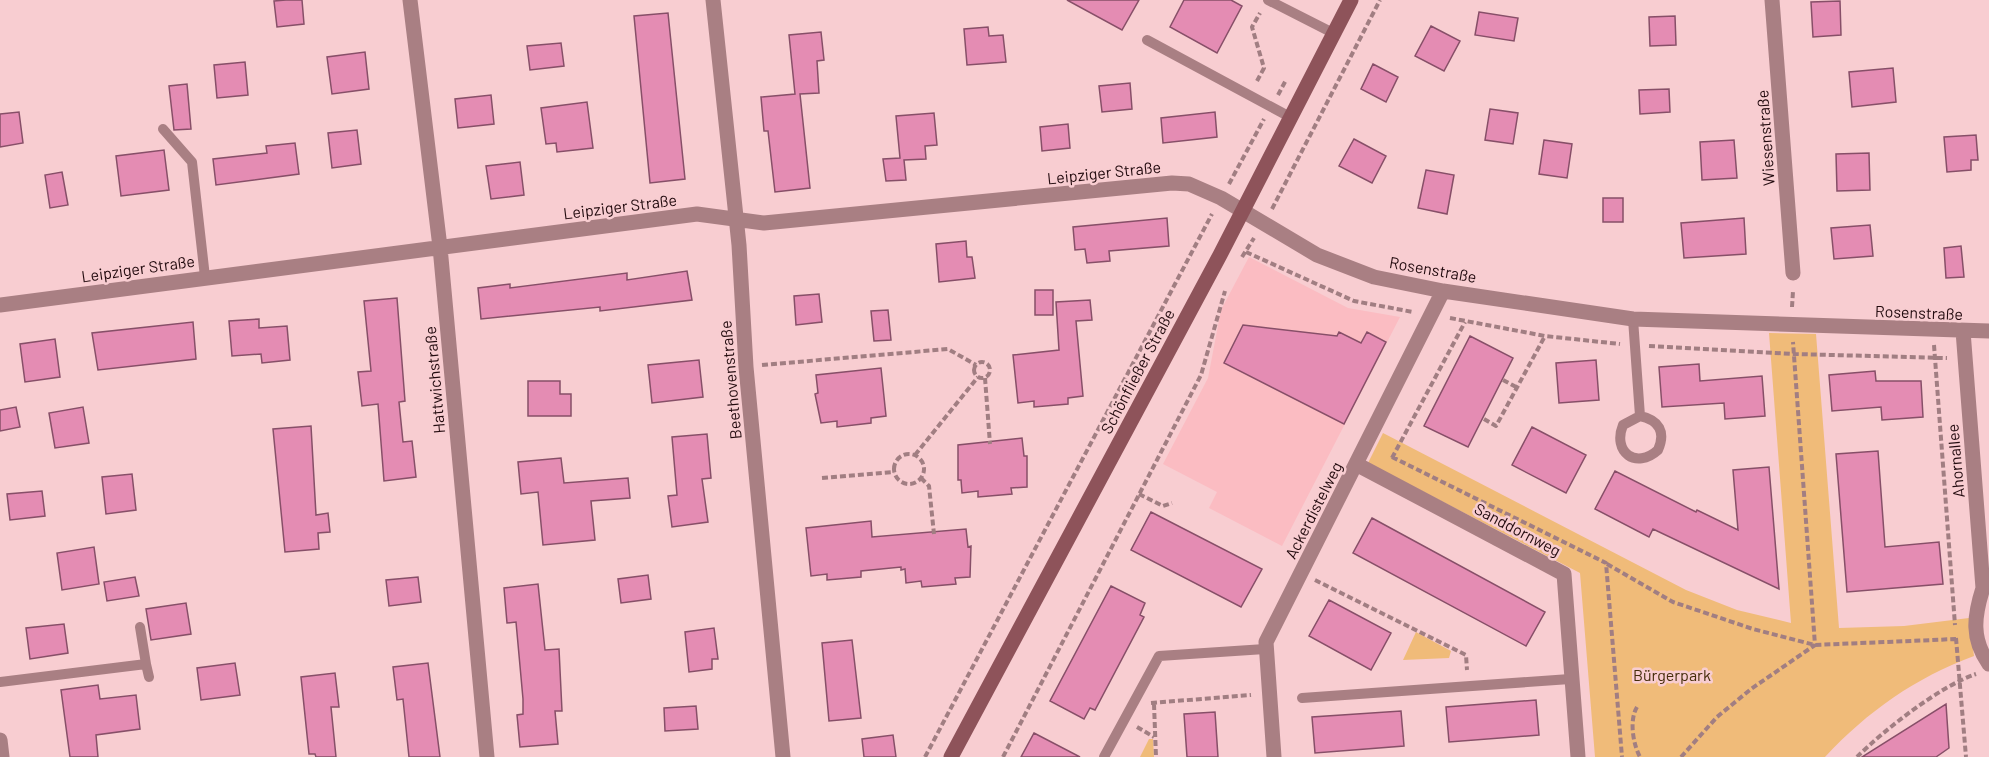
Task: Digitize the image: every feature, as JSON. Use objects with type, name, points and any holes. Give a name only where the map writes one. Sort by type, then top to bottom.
[{"type":"main road","name":"Schönfließer Straße","points":[[951,757],[1351,0]]},
{"type":"street","name":"Hattwichstraße","points":[[410,0],[440,247],[487,757]]},
{"type":"street","name":"Beethovenstraße","points":[[713,0],[734,220],[739,245],[746,367],[783,757]]},
{"type":"street","name":"Wiesenstraße","points":[[1772,0],[1793,273]]},
{"type":"street","name":"Leipziger Straße","points":[[0,305],[697,214],[764,223],[1172,183],[1189,184],[1242,209]]},
{"type":"street","name":"Rosenstraße","points":[[1242,209],[1317,255],[1374,278],[1443,291],[1633,319],[1989,331]]},
{"type":"street","name":"Ackerdistelweg","points":[[1274,757],[1266,642],[1443,291]]},
{"type":"street","name":"Ahornallee","points":[[1963,331],[1986,593],[1976,611],[1978,649],[1984,668]]},
{"type":"street","name":"Sanddornweg","points":[[1356,464],[1564,574],[1570,678],[1578,757]]},
{"type":"street","points":[[0,740],[2,757]]},
{"type":"lane","points":[[1265,5],[1333,33]]},
{"type":"lane","points":[[1147,40],[1290,117]]},
{"type":"lane","points":[[163,129],[192,162],[205,277]]},
{"type":"lane","points":[[1633,319],[1640,416]]},
{"type":"lane","points":[[1640,416],[1657,423],[1662,432],[1658,450],[1651,457],[1642,459],[1632,458],[1624,452],[1620,444],[1623,425],[1640,416]]},
{"type":"lane","points":[[140,627],[149,677]]},
{"type":"lane","points":[[1104,757],[1159,657],[1265,649]]},
{"type":"lane","points":[[0,682],[146,664]]},
{"type":"lane","points":[[1302,698],[1570,678]]},
{"type":"path","points":[[1238,264],[1264,222],[1380,0]]},
{"type":"path","points":[[1250,95],[1264,68],[1252,27],[1265,5]]},
{"type":"path","points":[[925,757],[1221,198]]},
{"type":"path","points":[[1793,273],[1792,326],[1815,645]]},
{"type":"path","points":[[1003,757],[1201,375],[1221,298],[1230,281]]},
{"type":"path","points":[[1392,457],[1465,322]]},
{"type":"path","points":[[1932,330],[1966,757]]},
{"type":"path","points":[[1484,419],[1496,426],[1545,336]]},
{"type":"path","points":[[773,364],[948,349],[976,365]]},
{"type":"path","points":[[978,377],[974,370],[976,365],[983,362],[989,366],[990,371],[985,378],[990,444]]},
{"type":"path","points":[[978,377],[985,378]]},
{"type":"path","points":[[915,455],[978,377]]},
{"type":"path","points":[[1503,380],[1518,388]]},
{"type":"path","points":[[908,454],[915,455],[924,464],[921,478],[908,484],[899,481],[894,472],[898,458],[908,454]]},
{"type":"path","points":[[822,478],[894,472]]},
{"type":"path","points":[[921,478],[929,486],[934,534]]},
{"type":"path","points":[[1139,494],[1163,506],[1172,503]]},
{"type":"path","points":[[1606,563],[1673,602],[1753,629],[1815,645],[1956,639]]},
{"type":"path","points":[[1302,574],[1466,655],[1468,686]]},
{"type":"path","points":[[1681,757],[1717,717],[1815,645]]},
{"type":"path","points":[[1857,757],[1872,742],[1960,679],[1984,668]]},
{"type":"path","points":[[1137,696],[1154,704],[1269,693]]},
{"type":"path","points":[[1154,704],[1156,757]]},
{"type":"path","points":[[1637,707],[1632,714],[1635,748],[1640,757]]},
{"type":"shaded area","points":[[1249,257],[1348,308],[1400,317],[1282,546],[1209,508],[1217,492],[1163,464],[1208,378],[1221,310]]},
{"type":"green space","name":"Bürgerpark","points":[[1769,333],[1816,334],[1839,628],[1904,626],[1969,618],[1974,656],[1912,685],[1894,697],[1858,725],[1825,757],[1595,757],[1580,573],[1368,463],[1383,433],[1686,590],[1737,610],[1791,623]]},
{"type":"green space","points":[[1416,632],[1451,651],[1449,658],[1403,660]]},
{"type":"green space","points":[[1149,739],[1153,739],[1154,757],[1140,757]]},
{"type":"building","points":[[302,0],[304,24],[277,27],[274,1]]},
{"type":"building","points":[[1067,0],[1139,0],[1122,30]]},
{"type":"building","points":[[1184,0],[1231,0],[1242,6],[1217,53],[1170,27]]},
{"type":"building","points":[[1840,1],[1841,35],[1813,37],[1811,2]]},
{"type":"building","points":[[1479,12],[1518,18],[1514,41],[1475,35]]},
{"type":"building","points":[[668,13],[685,179],[650,183],[634,16]]},
{"type":"building","points":[[1675,16],[1676,45],[1650,46],[1649,17]]},
{"type":"building","points":[[1431,26],[1460,41],[1444,71],[1415,56]]},
{"type":"building","points":[[988,27],[989,36],[1003,35],[1006,62],[967,65],[964,29]]},
{"type":"building","points":[[821,32],[824,60],[817,61],[819,93],[800,94],[810,188],[775,192],[768,131],[764,131],[761,97],[795,94],[789,35]]},
{"type":"building","points":[[561,43],[564,66],[530,70],[527,46]]},
{"type":"building","points":[[365,52],[369,89],[332,94],[327,57]]},
{"type":"building","points":[[245,62],[248,95],[217,98],[214,65]]},
{"type":"building","points":[[1373,64],[1398,77],[1386,102],[1361,89]]},
{"type":"building","points":[[1893,68],[1896,102],[1852,107],[1849,72]]},
{"type":"building","points":[[1130,83],[1132,109],[1102,112],[1099,86]]},
{"type":"building","points":[[187,84],[191,129],[174,130],[169,86]]},
{"type":"building","points":[[1669,89],[1670,112],[1640,114],[1639,90]]},
{"type":"building","points":[[491,95],[494,124],[458,128],[455,99]]},
{"type":"building","points":[[587,102],[593,148],[557,152],[556,143],[546,144],[541,108]]},
{"type":"building","points":[[1490,109],[1518,113],[1513,144],[1485,140]]},
{"type":"building","points":[[19,112],[23,143],[0,147],[0,114]]},
{"type":"building","points":[[1215,112],[1217,137],[1163,143],[1161,118]]},
{"type":"building","points":[[934,113],[937,145],[925,146],[926,159],[904,160],[906,180],[886,181],[883,159],[900,158],[896,116]]},
{"type":"building","points":[[1068,124],[1070,148],[1042,151],[1040,127]]},
{"type":"building","points":[[357,130],[361,164],[332,168],[328,133]]},
{"type":"building","points":[[1976,135],[1978,160],[1971,160],[1971,170],[1947,172],[1944,137]]},
{"type":"building","points":[[1354,139],[1386,156],[1372,183],[1339,166]]},
{"type":"building","points":[[1544,140],[1572,144],[1567,178],[1539,174]]},
{"type":"building","points":[[1734,140],[1737,178],[1702,180],[1700,142]]},
{"type":"building","points":[[295,143],[299,174],[216,185],[213,159],[267,153],[266,146]]},
{"type":"building","points":[[164,150],[169,190],[121,196],[116,156]]},
{"type":"building","points":[[1869,153],[1870,190],[1837,191],[1836,154]]},
{"type":"building","points":[[520,162],[524,195],[491,199],[486,166]]},
{"type":"building","points":[[1426,170],[1454,175],[1447,214],[1418,208]]},
{"type":"building","points":[[62,172],[68,205],[50,208],[45,175]]},
{"type":"building","points":[[1603,198],[1623,198],[1623,222],[1603,222]]},
{"type":"building","points":[[1167,218],[1169,246],[1109,251],[1110,261],[1087,263],[1085,249],[1075,250],[1073,227]]},
{"type":"building","points":[[1744,218],[1746,254],[1684,258],[1681,223]]},
{"type":"building","points":[[1870,225],[1873,256],[1834,259],[1831,228]]},
{"type":"building","points":[[966,241],[967,257],[972,257],[975,278],[939,282],[936,244]]},
{"type":"building","points":[[1961,246],[1964,277],[1946,278],[1944,248]]},
{"type":"building","points":[[687,271],[692,300],[600,311],[600,307],[481,319],[478,288],[510,284],[510,288],[627,273],[627,280]]},
{"type":"building","points":[[1035,290],[1053,290],[1053,315],[1035,315]]},
{"type":"building","points":[[819,294],[822,322],[796,325],[794,296]]},
{"type":"building","points":[[397,298],[405,401],[399,402],[403,442],[412,441],[416,477],[384,481],[378,404],[362,406],[358,372],[371,371],[364,301]]},
{"type":"building","points":[[1090,300],[1092,320],[1076,321],[1083,396],[1068,398],[1068,404],[1034,407],[1034,401],[1018,403],[1013,355],[1059,350],[1056,302]]},
{"type":"building","points":[[888,310],[891,340],[874,341],[871,311]]},
{"type":"building","points":[[259,319],[259,328],[287,326],[290,360],[262,363],[261,354],[232,356],[229,321]]},
{"type":"building","points":[[193,322],[196,359],[98,370],[92,333]]},
{"type":"building","points":[[1243,325],[1337,336],[1339,332],[1361,343],[1367,332],[1386,342],[1344,424],[1224,363]]},
{"type":"building","points":[[1470,336],[1513,358],[1468,447],[1424,426]]},
{"type":"building","points":[[55,339],[60,377],[25,382],[20,344]]},
{"type":"building","points":[[699,360],[703,397],[652,403],[648,365]]},
{"type":"building","points":[[1596,360],[1599,400],[1559,403],[1556,363]]},
{"type":"building","points":[[1699,364],[1700,381],[1762,376],[1765,416],[1725,419],[1724,403],[1662,407],[1659,367]]},
{"type":"building","points":[[881,368],[886,416],[871,418],[871,423],[837,427],[837,421],[821,423],[815,394],[818,393],[816,375]]},
{"type":"building","points":[[1875,371],[1876,381],[1921,381],[1923,417],[1882,420],[1881,407],[1832,411],[1829,375]]},
{"type":"building","points":[[528,381],[560,381],[560,394],[571,394],[571,416],[528,416]]},
{"type":"building","points":[[16,407],[20,427],[0,431],[0,410]]},
{"type":"building","points":[[83,407],[89,443],[55,448],[49,413]]},
{"type":"building","points":[[311,426],[316,515],[328,513],[330,532],[318,533],[319,549],[285,552],[273,429]]},
{"type":"building","points":[[1532,427],[1586,455],[1566,493],[1512,465]]},
{"type":"building","points":[[707,434],[711,478],[702,479],[708,522],[672,527],[668,496],[677,495],[672,437]]},
{"type":"building","points":[[1022,438],[1024,456],[1027,456],[1027,487],[1011,488],[1012,494],[978,497],[978,491],[962,493],[961,480],[958,480],[958,445]]},
{"type":"building","points":[[1878,451],[1885,547],[1939,542],[1943,584],[1847,592],[1836,454]]},
{"type":"building","points":[[561,458],[564,483],[628,478],[630,498],[591,501],[595,540],[543,545],[538,492],[521,494],[518,462]]},
{"type":"building","points":[[1769,467],[1779,589],[1653,529],[1649,537],[1595,509],[1615,471],[1696,512],[1697,510],[1738,530],[1733,470]]},
{"type":"building","points":[[132,474],[136,510],[106,514],[102,477]]},
{"type":"building","points":[[42,491],[45,516],[10,520],[7,494]]},
{"type":"building","points":[[1151,512],[1262,569],[1241,607],[1131,550]]},
{"type":"building","points":[[1372,518],[1545,612],[1526,646],[1353,553]]},
{"type":"building","points":[[871,521],[872,537],[966,529],[968,547],[971,546],[970,577],[955,578],[956,584],[922,587],[921,581],[906,583],[905,569],[901,570],[901,567],[861,571],[861,577],[827,580],[827,574],[811,576],[806,528]]},
{"type":"building","points":[[94,547],[99,584],[62,590],[57,553]]},
{"type":"building","points":[[648,575],[651,599],[621,603],[618,579]]},
{"type":"building","points":[[135,577],[139,596],[107,601],[104,582]]},
{"type":"building","points":[[418,577],[421,602],[389,606],[386,580]]},
{"type":"building","points":[[538,584],[545,650],[559,649],[562,711],[555,711],[558,744],[520,747],[517,715],[523,714],[523,699],[516,622],[507,623],[504,588]]},
{"type":"building","points":[[1111,586],[1145,603],[1140,615],[1144,617],[1095,710],[1090,708],[1084,719],[1050,701]]},
{"type":"building","points":[[1329,600],[1391,633],[1371,670],[1309,636]]},
{"type":"building","points":[[186,603],[191,634],[151,640],[146,609]]},
{"type":"building","points":[[64,624],[68,653],[30,659],[26,628]]},
{"type":"building","points":[[714,628],[718,659],[712,659],[712,669],[689,672],[685,632]]},
{"type":"building","points":[[852,640],[861,718],[829,721],[822,643]]},
{"type":"building","points":[[235,663],[240,695],[201,700],[197,668]]},
{"type":"building","points":[[428,663],[440,757],[409,757],[403,699],[397,700],[393,667]]},
{"type":"building","points":[[335,673],[339,707],[331,707],[336,757],[316,757],[315,754],[309,754],[301,677]]},
{"type":"building","points":[[98,685],[100,699],[136,695],[140,729],[96,735],[98,757],[70,757],[61,690]]},
{"type":"building","points":[[1536,700],[1539,735],[1449,742],[1446,707]]},
{"type":"building","points":[[1946,704],[1949,748],[1936,757],[1862,757]]},
{"type":"building","points":[[696,706],[698,729],[665,731],[664,708]]},
{"type":"building","points":[[1401,711],[1404,746],[1315,753],[1312,717]]},
{"type":"building","points":[[1215,712],[1218,757],[1187,757],[1184,714]]},
{"type":"building","points":[[1034,733],[1080,757],[1021,757]]},
{"type":"building","points":[[893,735],[896,757],[864,757],[862,739]]}]
